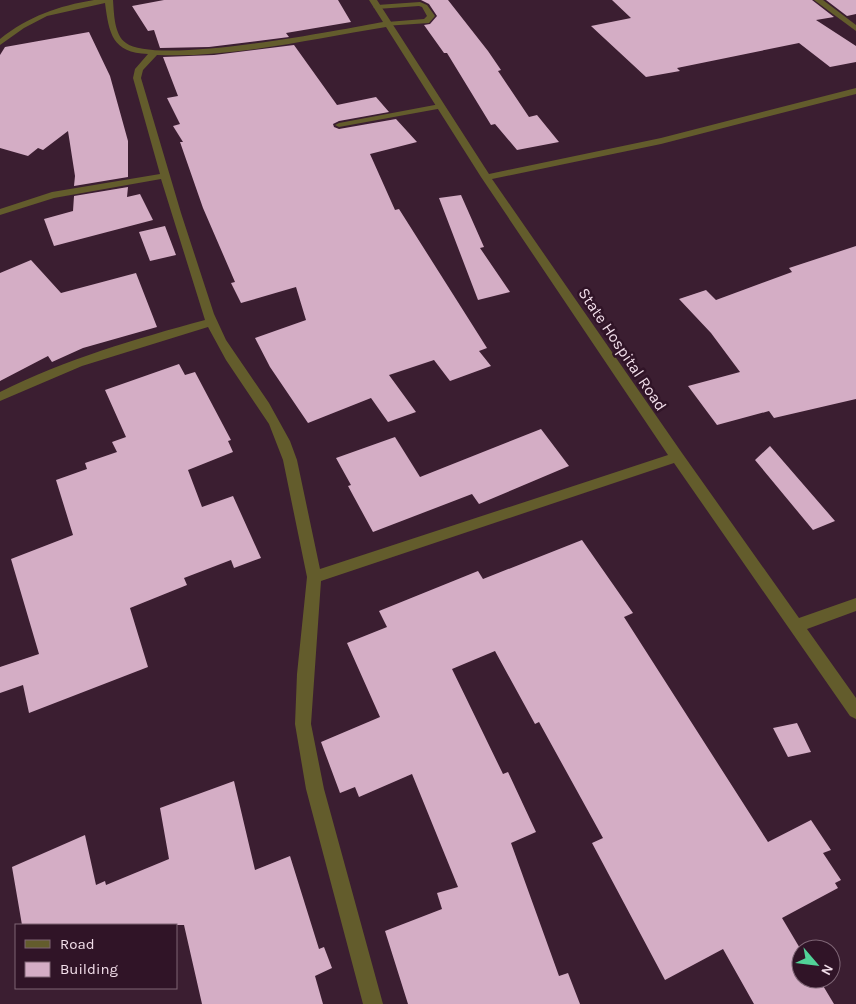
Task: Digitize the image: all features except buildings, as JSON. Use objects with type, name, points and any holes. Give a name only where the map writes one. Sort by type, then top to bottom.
[{"type":"street","points":[[0,43],[24,24],[43,16],[72,6],[108,0],[116,37],[124,46],[154,53],[226,48],[387,24]]},
{"type":"street","points":[[818,0],[856,29]]},
{"type":"street","name":"State Hospital Road","points":[[375,4],[486,177],[677,457],[856,711]]},
{"type":"street","points":[[154,53],[140,69],[138,78],[164,176],[212,322],[233,363],[285,441],[314,576],[305,674],[303,724],[315,789],[373,1004]]},
{"type":"street","points":[[486,177],[661,141],[856,91]]},
{"type":"street","points":[[0,212],[52,195],[164,176]]},
{"type":"street","points":[[0,397],[82,360],[212,322]]},
{"type":"street","points":[[314,576],[677,457]]},
{"type":"street","points":[[796,626],[856,604]]},
{"type":"lane","points":[[375,4],[420,4],[425,6],[431,16],[426,21],[387,24]]},
{"type":"lane","points":[[339,125],[440,106]]}]
